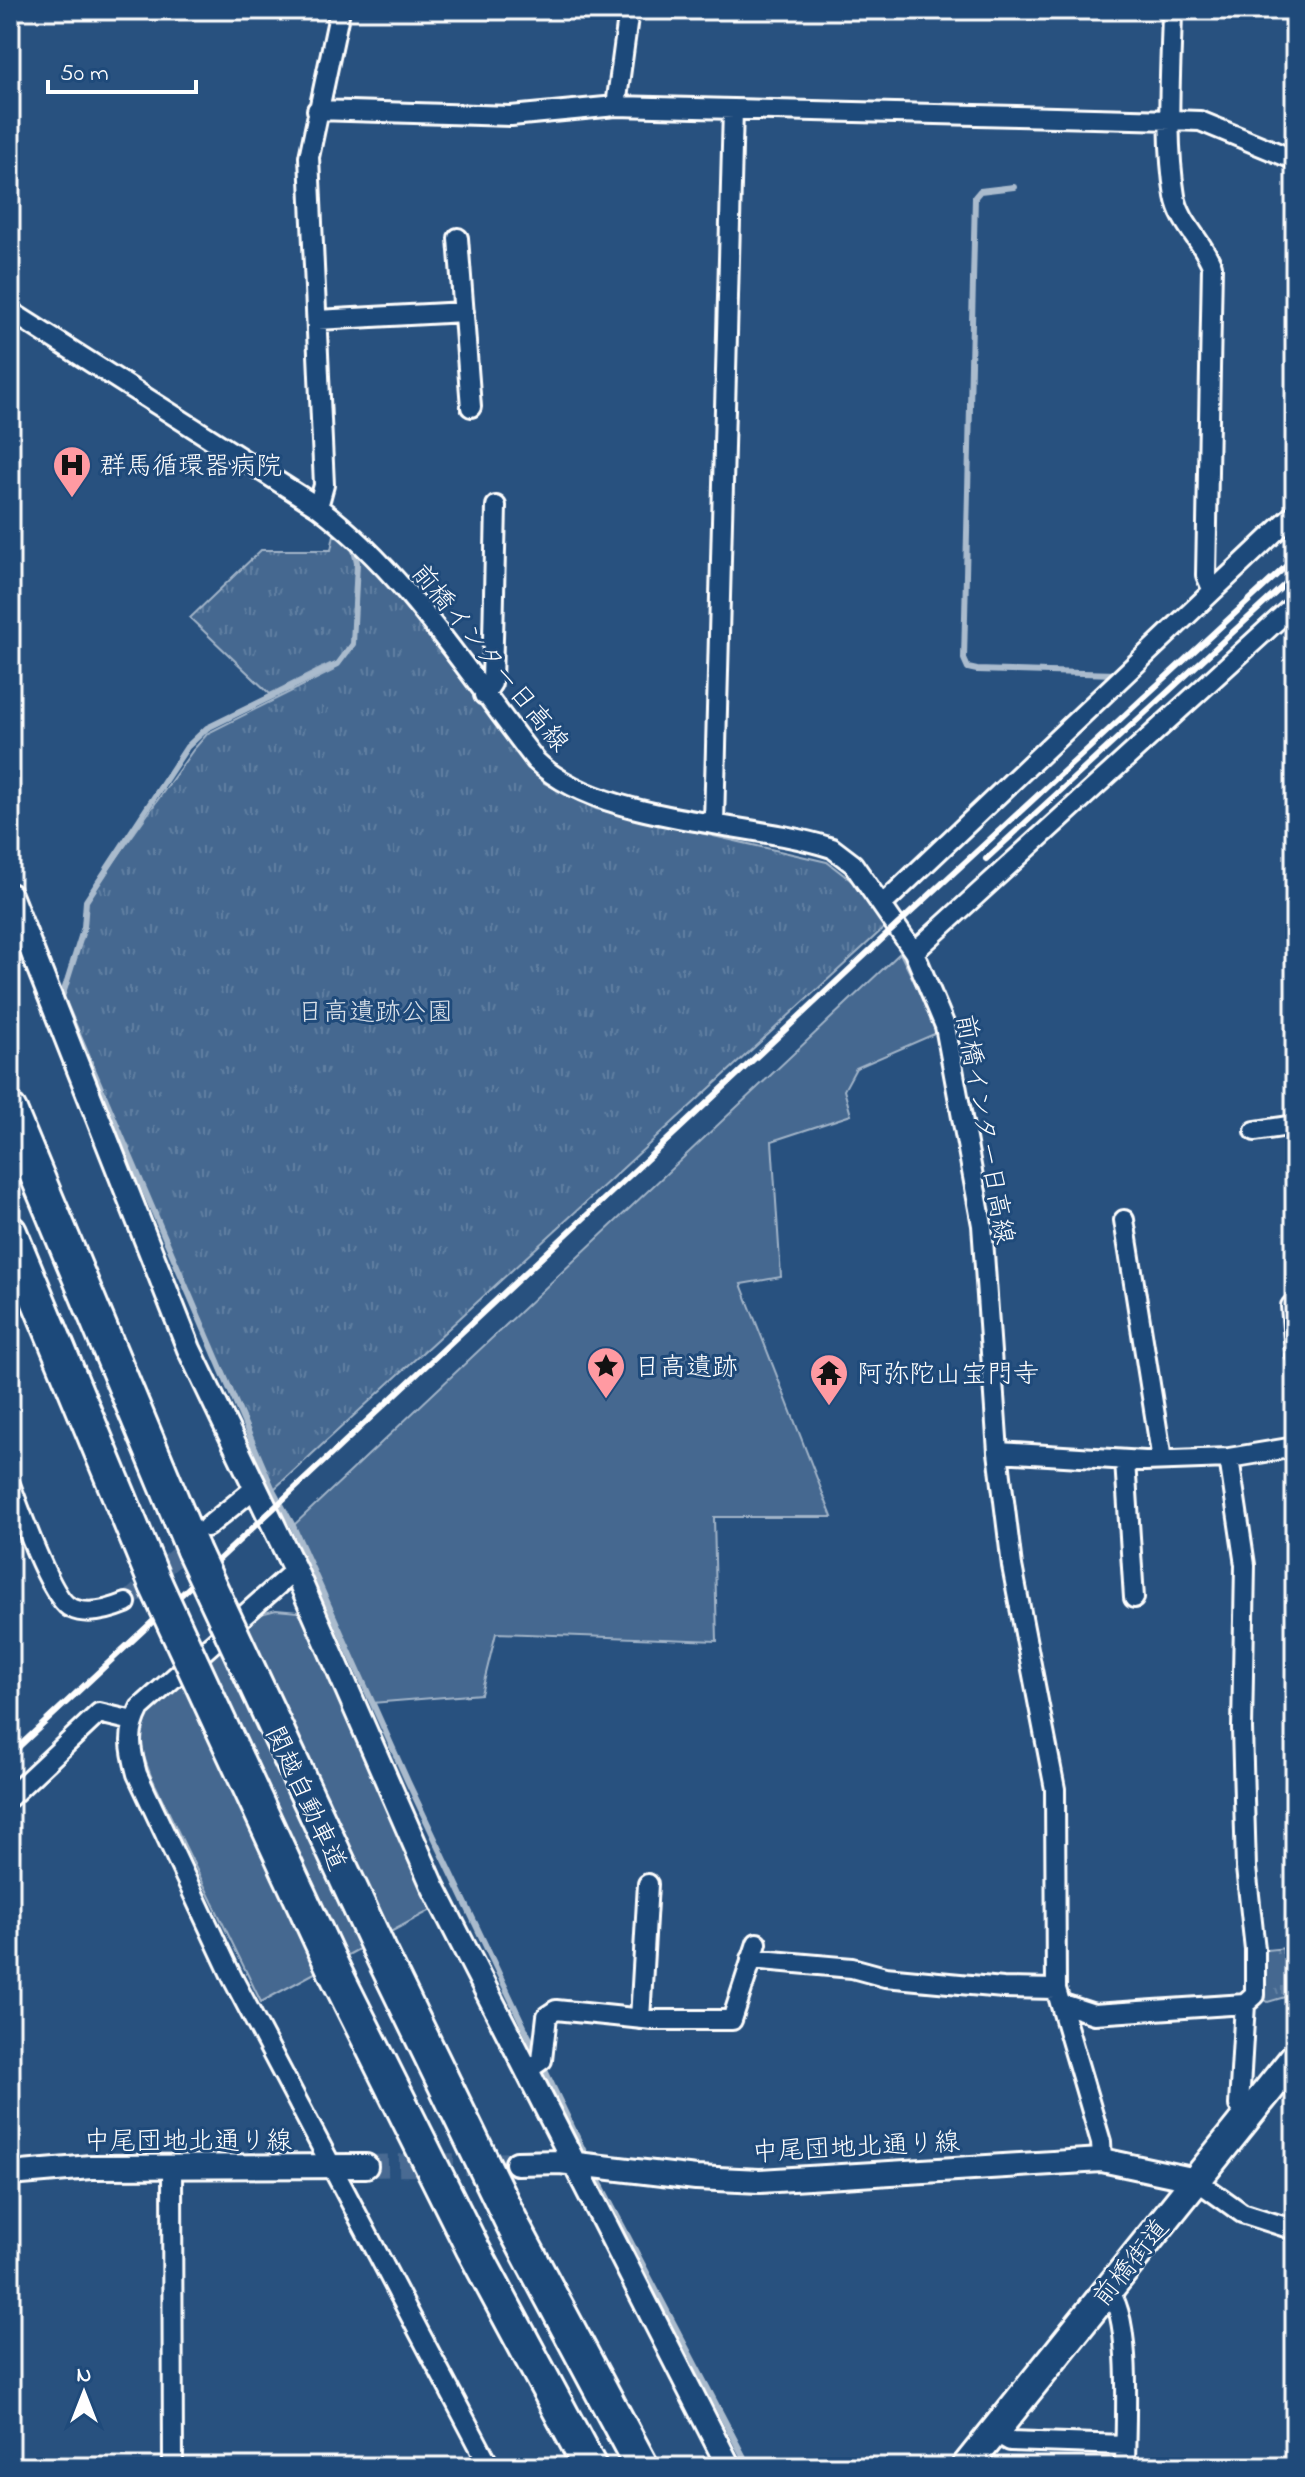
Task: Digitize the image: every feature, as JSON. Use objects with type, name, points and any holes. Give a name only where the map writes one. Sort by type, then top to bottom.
[{"type":"highway","name":"関越自動車道","points":[[10,1111],[379,1949],[514,2227],[642,2467]]},
{"type":"highway","name":"関越自動車道","points":[[10,1232],[156,1585],[334,1970],[473,2249],[590,2467]]},
{"type":"main road","name":"前橋街道","points":[[966,2467],[1295,2057]]},
{"type":"street","points":[[318,507],[324,485],[309,157],[340,10]]},
{"type":"street","points":[[616,106],[629,10]]},
{"type":"street","points":[[1172,10],[1171,120],[1176,197],[1185,224],[1208,254],[1212,266],[1206,575],[1212,589]]},
{"type":"street","points":[[317,110],[511,116],[616,106],[1200,121],[1295,160]]},
{"type":"street","points":[[714,822],[733,109]]},
{"type":"street","points":[[458,238],[471,407]]},
{"type":"street","name":"前橋インター日高線","points":[[10,311],[318,507],[357,538],[387,570],[536,761],[568,786],[596,797],[832,848],[853,864],[914,952],[945,1026],[982,1225],[998,1452],[1020,1609],[1055,1789],[1058,1996],[1101,2142],[1102,2160]]},
{"type":"street","points":[[317,320],[464,312]]},
{"type":"street","points":[[484,695],[492,683],[496,506]]},
{"type":"street","points":[[883,904],[1295,513]]},
{"type":"street","points":[[914,952],[1295,604]]},
{"type":"street","points":[[11,900],[189,1349],[295,1570],[433,1886],[729,2467]]},
{"type":"street","points":[[1255,1131],[1295,1125]]},
{"type":"street","points":[[1124,1220],[1162,1460]]},
{"type":"street","points":[[1291,1306],[1295,1353]]},
{"type":"street","points":[[998,1452],[1125,1461],[1229,1458],[1295,1447]]},
{"type":"street","points":[[528,2070],[542,2060],[547,2016],[551,2012],[640,2019],[732,2020],[754,1951],[763,1963],[852,1968],[885,1977],[1058,1996],[1094,2014],[1245,2004],[1255,1995],[1255,1949],[1246,1868],[1242,1729],[1245,1565],[1229,1458]]},
{"type":"street","points":[[1125,1461],[1134,1598]]},
{"type":"street","points":[[10,1484],[48,1577],[62,1602],[70,1608],[90,1612],[126,1603]]},
{"type":"street","points":[[200,1539],[255,1488]]},
{"type":"street","points":[[295,1570],[140,1708],[133,1721],[130,1748],[137,1774],[233,1979],[329,2167],[490,2467]]},
{"type":"street","points":[[10,1797],[99,1713],[133,1721]]},
{"type":"street","points":[[640,2019],[648,1884]]},
{"type":"street","points":[[1245,2004],[1239,2105],[1250,2114]]},
{"type":"street","name":"中尾団地北通り線","points":[[517,2163],[574,2163],[696,2178],[760,2181],[1102,2160],[1196,2180]]},
{"type":"street","name":"中尾団地北通り線","points":[[10,2174],[91,2167],[366,2166]]},
{"type":"street","points":[[172,2167],[173,2467]]},
{"type":"street","points":[[1196,2180],[1242,2213],[1295,2230]]},
{"type":"street","points":[[1108,2291],[1115,2297],[1120,2316],[1125,2467]]},
{"type":"street","points":[[994,2432],[1010,2441],[1125,2445]]},
{"type":"green space","name":"日高遺跡公園","points":[[334,535],[362,553],[544,783],[596,809],[827,862],[858,886],[885,927],[273,1490],[62,997],[84,927],[86,901],[193,750],[208,733],[334,670],[330,664],[270,694],[190,618],[261,550],[331,550]]},
{"type":"green space","points":[[900,953],[939,1032],[856,1068],[844,1090],[851,1115],[772,1141],[781,1277],[741,1284],[832,1517],[714,1517],[717,1641],[496,1633],[481,1694],[372,1703],[293,1526]]},
{"type":"green space","points":[[276,1610],[298,1612],[309,1629],[433,1909],[261,2002],[151,1776],[140,1735],[151,1709],[178,1681],[257,1615]]},
{"type":"green space","points":[[1295,1947],[1295,1994],[1268,2002],[1262,1998],[1261,1954],[1267,1950]]},
{"type":"waterway","points":[[1014,187],[980,191],[975,197],[964,659],[968,668],[977,670],[1116,674]]},
{"type":"waterway","points":[[353,545],[357,563],[353,644],[338,664],[207,728],[187,747],[86,901],[84,927],[62,997],[273,1490],[293,1526],[408,1782],[537,2054]]},
{"type":"waterway","points":[[542,2064],[587,2158]]},
{"type":"waterway","points":[[594,2172],[749,2467]]},
{"type":"tunnel","points":[[126,1603],[194,1540]]},
{"type":"tunnel","points":[[366,2166],[517,2163]]},
{"type":"railway","points":[[10,1755],[896,926],[1295,558]]},
{"type":"railway","points":[[986,859],[1295,575]]},
{"type":"place","name":"群馬循環器病院","points":[[72,499]]},
{"type":"place","name":"日高遺跡","points":[[606,1400]]},
{"type":"place","name":"阿弥陀山宝門寺","points":[[829,1407]]}]
